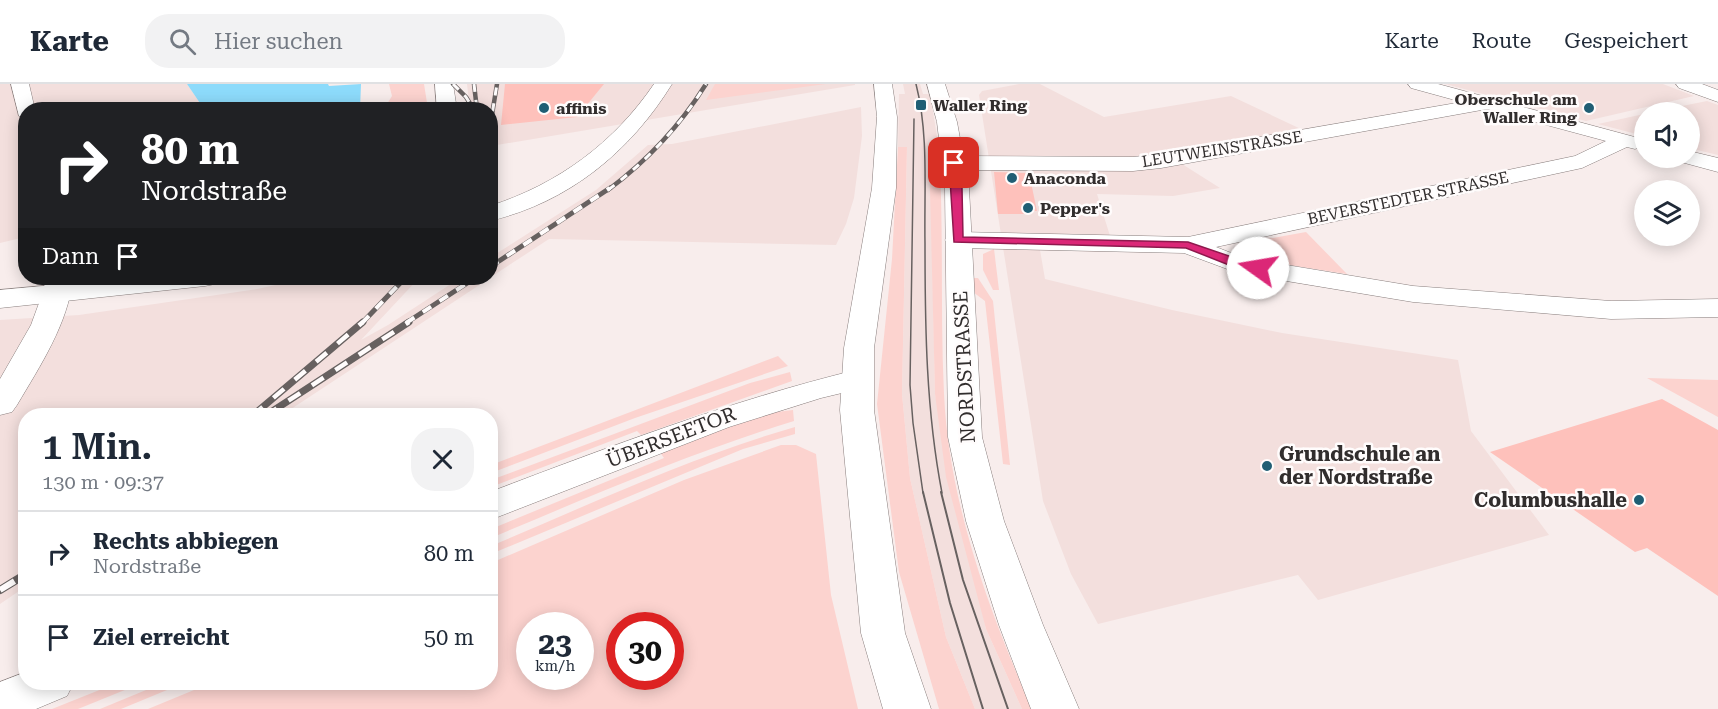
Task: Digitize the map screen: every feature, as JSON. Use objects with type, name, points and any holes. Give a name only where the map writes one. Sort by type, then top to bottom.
[{"type":"street","points":[[20,84],[24,102]]},
{"type":"street","points":[[444,84],[446,102]]},
{"type":"street","points":[[498,212],[561,186],[594,162],[650,107],[663,84]]},
{"type":"street","points":[[883,84],[887,117],[884,188],[856,380],[860,443],[883,633],[907,709]]},
{"type":"street","name":"NORDSTRASSE","points":[[936,84],[947,122],[957,188],[965,437],[985,521],[1020,625],[1055,709]]},
{"type":"street","points":[[1417,84],[1634,142]]},
{"type":"street","points":[[1685,84],[1718,96]]},
{"type":"street","name":"LEUTWEINSTRASSE","points":[[954,163],[1133,164],[1161,161],[1488,103]]},
{"type":"street","name":"BEVERSTEDTER STRASSE","points":[[1188,245],[1582,161],[1634,142]]},
{"type":"street","points":[[1700,160],[1718,165]]},
{"type":"street","points":[[958,240],[1188,245],[1238,265],[1413,294],[1611,310],[1718,308]]},
{"type":"street","points":[[0,299],[59,286],[77,285]]},
{"type":"street","points":[[0,405],[29,358],[59,286]]},
{"type":"street","name":"ÜBERSEETOR","points":[[498,504],[740,411],[806,391],[856,380]]},
{"type":"street","points":[[0,703],[32,690]]},
{"type":"shaded area","points":[[0,84],[187,84],[199,102],[18,102],[18,239],[0,243]]},
{"type":"shaded area","points":[[389,84],[424,84],[427,102],[388,102],[392,96]]},
{"type":"shaded area","points":[[467,84],[855,84],[498,145],[498,102],[469,102]]},
{"type":"shaded area","points":[[715,84],[826,84],[706,100]]},
{"type":"shaded area","points":[[903,84],[920,84],[923,94],[930,94],[939,148],[930,148],[935,394],[986,629],[1022,709],[975,709],[946,637],[910,478],[902,394],[907,148],[898,147],[899,94],[905,94]]},
{"type":"shaded area","name":"Grundschule an der Nordstraße","points":[[1019,84],[1040,84],[1104,117],[1231,96],[1320,138],[1182,164],[1220,188],[1173,196],[1097,194],[1115,252],[1040,250],[1045,279],[1172,310],[1282,333],[1458,360],[1471,431],[1549,535],[1318,600],[1298,575],[1098,624],[1071,574],[1043,501],[979,95],[982,91]]},
{"type":"shaded area","name":"Oberschule am Waller Ring","points":[[1445,84],[1663,84],[1694,96],[1668,102],[1634,102],[1634,110],[1586,121]]},
{"type":"shaded area","points":[[1707,101],[1718,105],[1718,155],[1700,151],[1700,102]]},
{"type":"shaded area","points":[[861,107],[862,136],[854,198],[846,224],[836,245],[549,239],[498,272],[498,253],[596,190],[648,145],[672,144]]},
{"type":"shaded area","points":[[1634,116],[1634,133],[1598,124]]},
{"type":"shaded area","points":[[898,147],[907,147],[902,394],[910,478],[946,637],[975,709],[939,709],[899,572],[877,404],[892,259]]},
{"type":"shaded area","points":[[929,148],[939,148],[944,394],[947,435],[954,475],[974,556],[987,595],[1032,709],[1022,709],[986,629],[946,477],[935,394]]},
{"type":"shaded area","points":[[1306,232],[1347,274],[1249,259],[1238,254],[1235,247],[1239,244]]},
{"type":"shaded area","points":[[994,249],[999,290],[993,290],[983,270],[983,254]]},
{"type":"shaded area","points":[[973,278],[978,278],[993,301],[1010,465],[1003,464],[985,301],[973,292]]},
{"type":"shaded area","points":[[276,285],[412,285],[361,340],[449,285],[479,285],[293,408],[18,408],[18,592],[0,604],[0,320],[79,315]]},
{"type":"shaded area","points":[[778,356],[788,366],[635,418],[498,470],[498,462]]},
{"type":"shaded area","points":[[790,372],[792,381],[641,435],[637,431],[498,484],[498,477],[750,383]]},
{"type":"shaded area","points":[[1647,378],[1718,380],[1718,417]]},
{"type":"shaded area","points":[[793,410],[794,421],[679,461],[498,535],[498,526],[664,458],[659,451],[768,413]]},
{"type":"shaded area","points":[[795,427],[795,434],[743,449],[498,551],[498,543],[641,482],[756,439]]},
{"type":"shaded area","points":[[781,445],[796,445],[816,454],[831,595],[858,709],[148,709],[194,690],[498,690],[498,560],[684,480]]},
{"type":"shaded area","points":[[100,690],[125,690],[78,709],[52,709]]},
{"type":"shaded area","points":[[146,690],[167,690],[121,709],[100,709]]},
{"type":"water","points":[[187,84],[328,84],[329,86],[361,84],[360,102],[199,102]]},
{"type":"building","name":"affinis","points":[[505,84],[604,84],[577,117],[501,125]]},
{"type":"building","points":[[994,172],[1029,173],[1037,211],[1031,211],[1032,214],[998,214]]},
{"type":"building","name":"Columbushalle","points":[[1662,399],[1718,430],[1718,596],[1647,548],[1635,552],[1490,452]]},
{"type":"tram line","points":[[916,84],[924,143],[927,368],[942,493]]},
{"type":"tram line","points":[[914,119],[910,385],[923,493]]},
{"type":"tram line","points":[[923,492],[950,603],[983,709]]},
{"type":"tram line","points":[[941,492],[963,580],[1008,709]]},
{"type":"railway","points":[[453,84],[469,102]]},
{"type":"railway","points":[[474,84],[476,102]]},
{"type":"railway","points":[[494,102],[497,84]]},
{"type":"railway","points":[[608,190],[637,167],[662,142],[706,84]]},
{"type":"railway","points":[[498,262],[610,188]]},
{"type":"railway","points":[[363,322],[398,285]]},
{"type":"railway","points":[[406,323],[464,285]]},
{"type":"railway","points":[[261,408],[363,322]]},
{"type":"railway","points":[[277,408],[409,322]]},
{"type":"railway","points":[[0,590],[18,579]]},
{"type":"place","name":"Waller Ring","points":[[921,105]]},
{"type":"place","name":"affinis","points":[[544,108]]},
{"type":"place","name":"Oberschule am Waller Ring","points":[[1589,108]]},
{"type":"place","name":"Anaconda","points":[[1012,178]]},
{"type":"place","name":"Pepper's","points":[[1028,208]]},
{"type":"place","name":"Grundschule an der Nordstraße","points":[[1267,466]]},
{"type":"place","name":"Columbushalle","points":[[1639,500]]},
{"type":"route","points":[[954,163],[958,240],[1188,245],[1238,265],[1258,268]]}]
